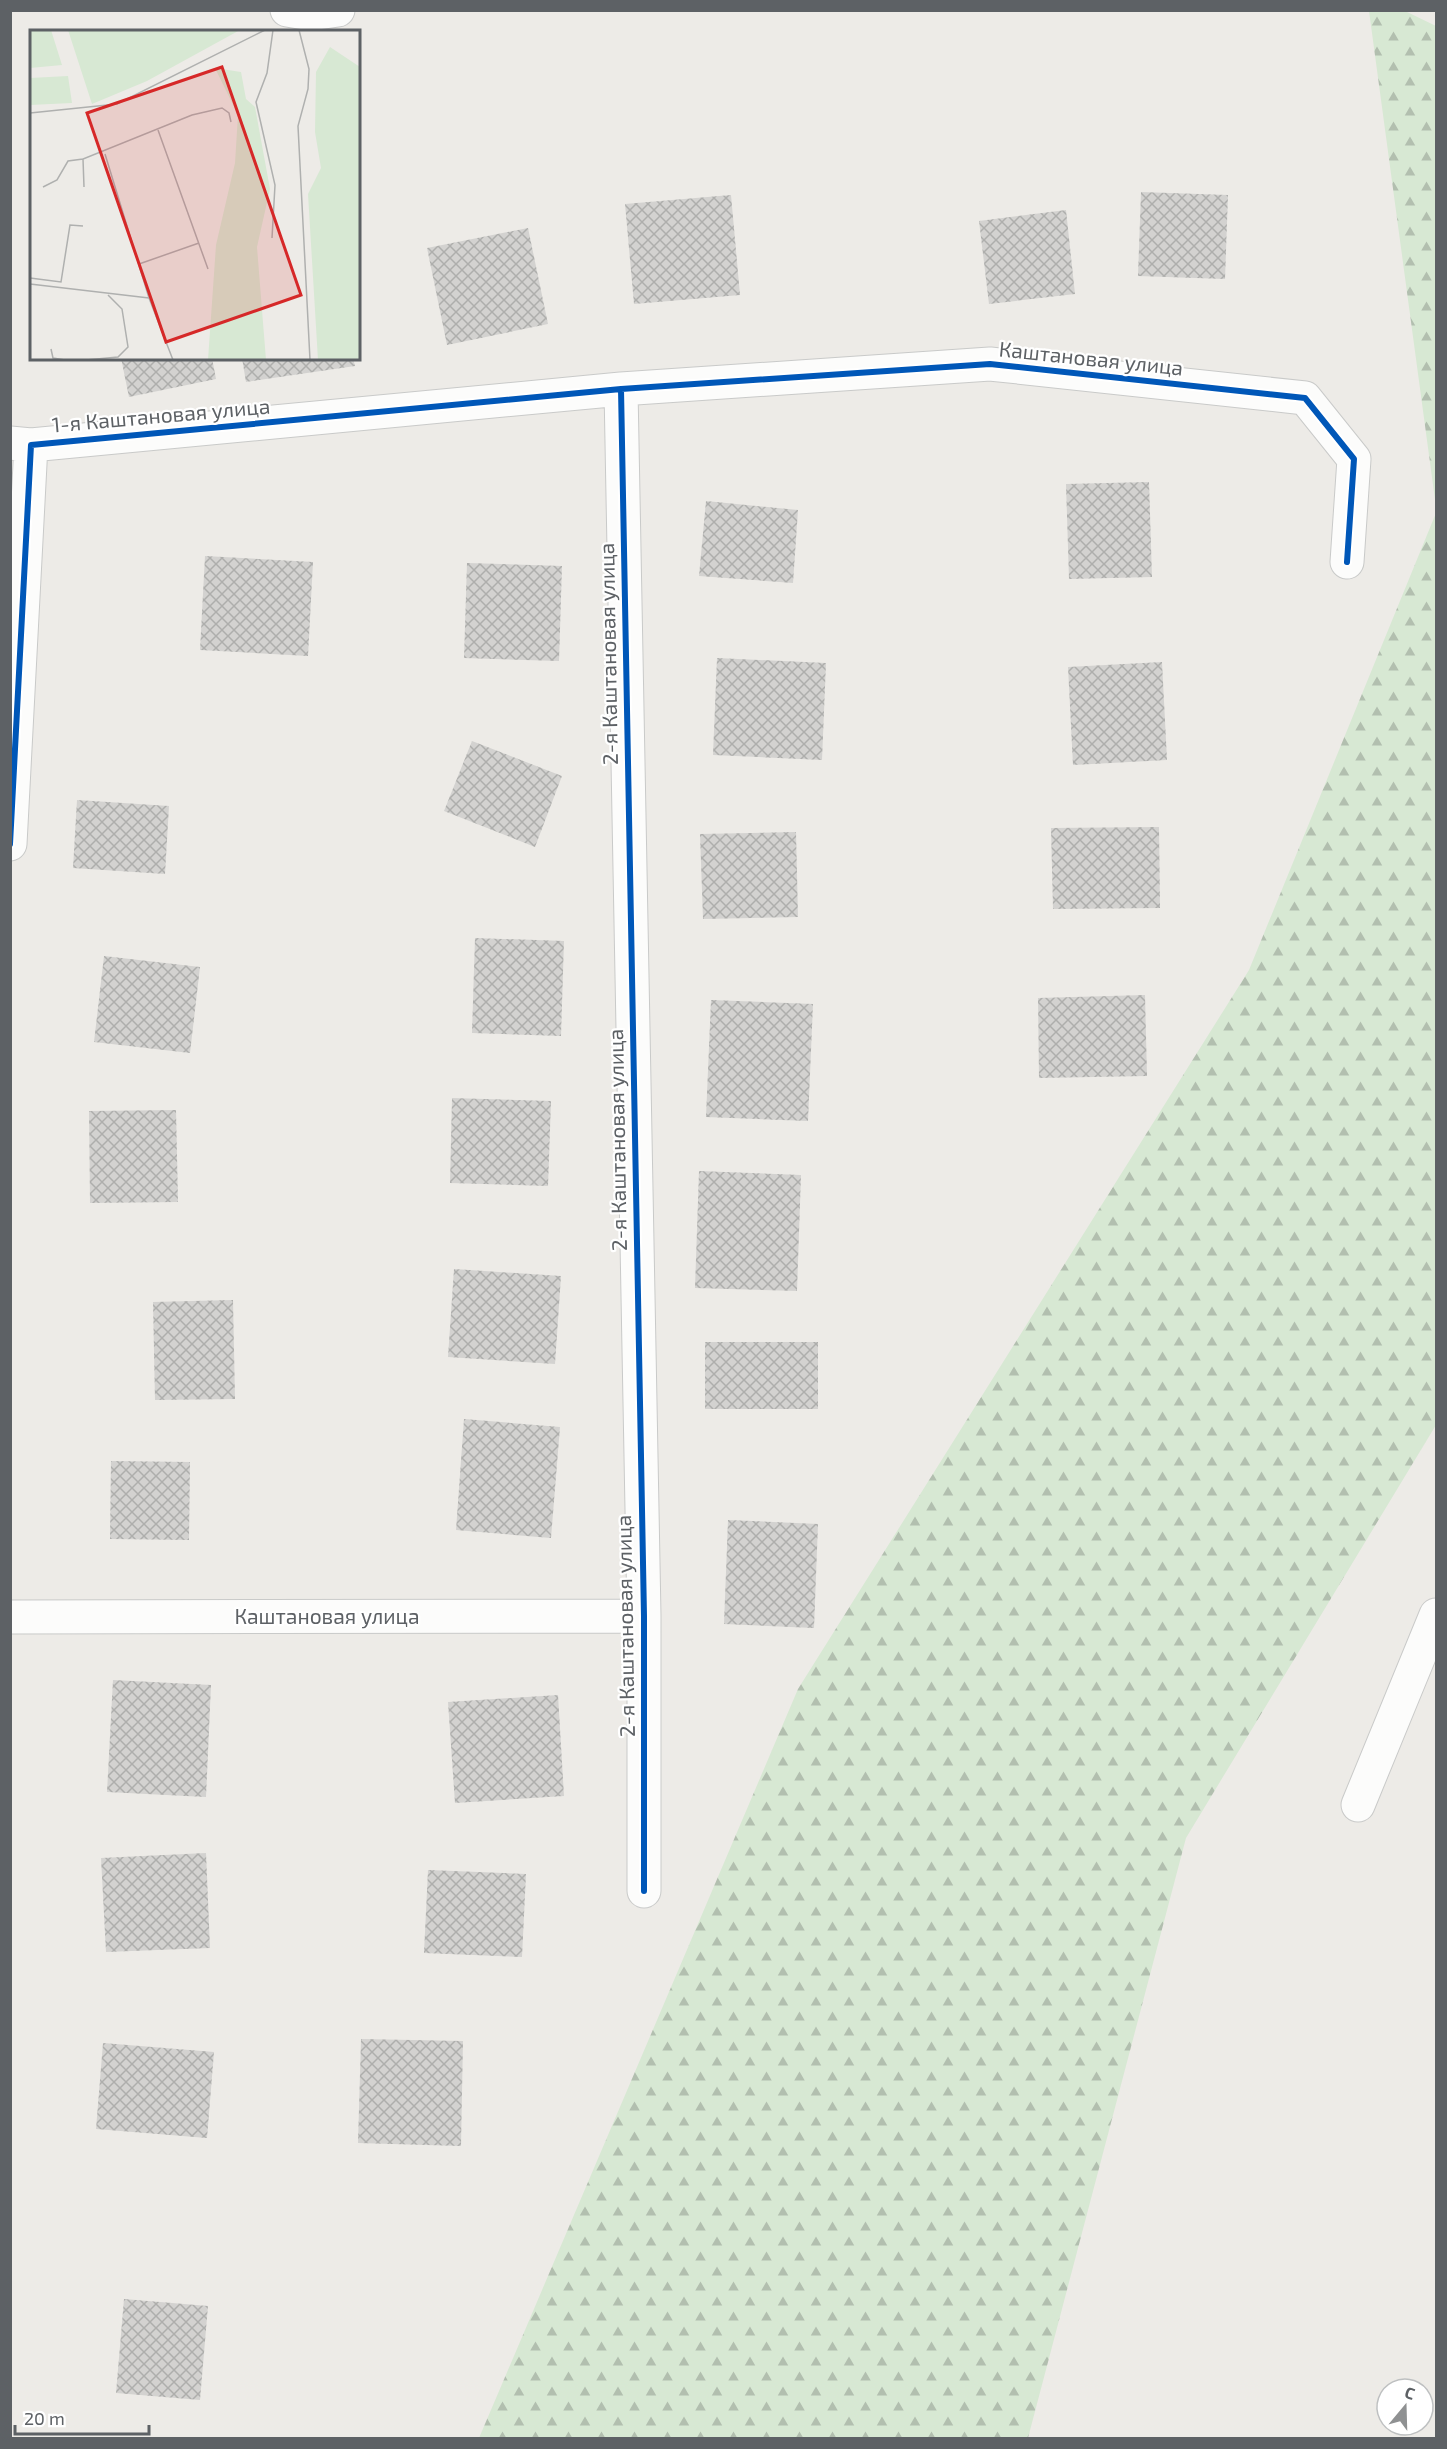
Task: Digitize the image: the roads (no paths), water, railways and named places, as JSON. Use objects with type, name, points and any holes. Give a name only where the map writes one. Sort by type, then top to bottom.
[{"type":"street","points":[[288,10],[312,14],[338,10]]},
{"type":"street","name":"Каштановая улица","points":[[621,389],[990,364],[1305,398],[1354,459],[1347,562]]},
{"type":"street","name":"1-я Каштановая улица","points":[[10,844],[21,444],[621,389]]},
{"type":"street","name":"2-я Каштановая улица","points":[[621,389],[644,1616],[644,1891]]},
{"type":"street","points":[[1358,1805],[1437,1615]]},
{"type":"street","name":"Каштановая улица","points":[[10,1617],[644,1616]]}]
